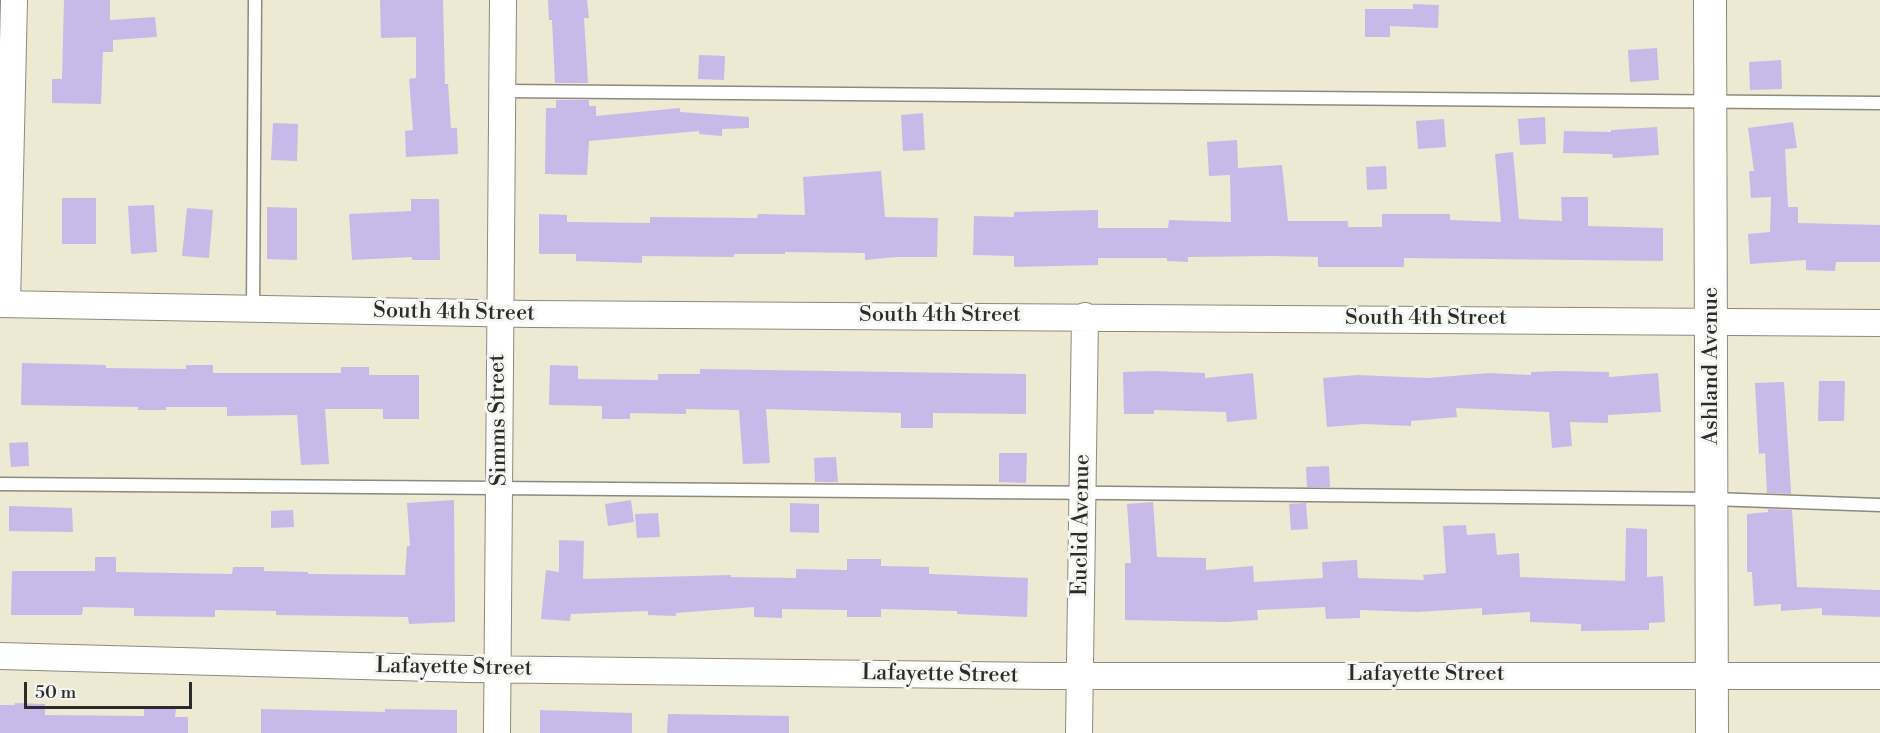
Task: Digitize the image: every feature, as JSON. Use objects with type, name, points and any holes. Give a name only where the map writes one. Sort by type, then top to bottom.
[{"type":"street","points":[[4,304],[6,59],[14,0]]},
{"type":"street","name":"Simms Street","points":[[498,733],[499,314],[504,91],[503,0]]},
{"type":"street","name":"Ashland Avenue","points":[[1710,0],[1713,322],[1712,733]]},
{"type":"street","name":"South 4th Street","points":[[4,304],[499,314],[1085,316],[1880,323]]},
{"type":"street","name":"Euclid Avenue","points":[[1079,733],[1085,316]]},
{"type":"street","name":"Lafayette Street","points":[[0,656],[497,670],[1079,676],[1880,676]]},
{"type":"lane","points":[[253,309],[255,0]]},
{"type":"lane","points":[[504,91],[1266,100],[1880,103]]},
{"type":"lane","points":[[0,484],[500,486],[1713,499],[1880,505]]},
{"type":"building","points":[[64,0],[110,0],[110,20],[155,17],[157,37],[113,40],[113,52],[103,52],[101,104],[52,103],[52,79],[62,79]]},
{"type":"building","points":[[380,0],[443,0],[445,84],[448,84],[451,128],[457,128],[458,154],[406,157],[405,131],[413,130],[409,79],[416,78],[416,37],[381,38]]},
{"type":"building","points":[[548,0],[587,0],[589,18],[584,18],[588,83],[555,83],[552,20],[549,20]]},
{"type":"building","points":[[1413,4],[1439,5],[1438,28],[1390,26],[1390,37],[1365,37],[1365,9],[1413,9]]},
{"type":"building","points":[[1657,48],[1659,80],[1630,82],[1628,50]]},
{"type":"building","points":[[699,55],[725,56],[724,80],[698,79]]},
{"type":"building","points":[[1781,60],[1782,89],[1750,90],[1749,62]]},
{"type":"building","points":[[556,100],[589,100],[589,106],[596,106],[596,116],[680,108],[680,112],[749,117],[749,128],[722,129],[722,136],[699,134],[699,131],[589,141],[587,175],[545,174],[546,108],[556,108]]},
{"type":"building","points":[[923,113],[925,150],[903,151],[901,115]]},
{"type":"building","points":[[1545,117],[1546,144],[1520,145],[1518,119]]},
{"type":"building","points":[[1444,119],[1446,147],[1418,149],[1416,121]]},
{"type":"building","points":[[1793,122],[1797,148],[1785,149],[1788,207],[1798,207],[1798,223],[1880,225],[1880,262],[1836,262],[1835,271],[1806,270],[1806,260],[1750,264],[1748,234],[1770,232],[1771,197],[1751,198],[1749,171],[1754,171],[1748,128]]},
{"type":"building","points":[[273,123],[298,124],[297,161],[271,160]]},
{"type":"building","points":[[1657,127],[1659,155],[1613,158],[1612,154],[1563,153],[1564,131],[1611,132],[1611,130]]},
{"type":"building","points":[[1237,140],[1238,168],[1282,165],[1288,221],[1348,221],[1348,227],[1382,227],[1382,214],[1450,214],[1450,220],[1501,222],[1495,154],[1513,152],[1519,219],[1562,221],[1561,197],[1588,197],[1588,226],[1663,228],[1663,261],[1404,258],[1404,267],[1318,267],[1318,257],[1272,256],[1188,257],[1188,262],[1167,261],[1167,258],[1098,258],[1098,265],[1014,267],[1014,256],[973,255],[974,216],[1014,217],[1014,212],[1098,210],[1098,228],[1168,228],[1169,220],[1231,222],[1230,175],[1209,176],[1207,142]]},
{"type":"building","points":[[1386,166],[1387,189],[1367,190],[1366,167]]},
{"type":"building","points":[[881,171],[885,217],[938,218],[937,257],[865,260],[865,253],[785,252],[785,254],[734,254],[734,257],[642,256],[642,263],[576,261],[576,254],[539,254],[539,214],[567,215],[567,222],[650,223],[650,217],[757,218],[758,214],[805,215],[803,177]]},
{"type":"building","points":[[62,198],[96,198],[96,244],[62,244]]},
{"type":"building","points":[[411,199],[439,199],[440,260],[412,260],[412,257],[352,260],[349,214],[411,211]]},
{"type":"building","points":[[154,205],[157,252],[131,254],[128,206]]},
{"type":"building","points":[[267,207],[297,208],[297,260],[267,259]]},
{"type":"building","points":[[187,208],[213,210],[209,258],[182,256]]},
{"type":"building","points":[[22,363],[106,365],[106,368],[186,369],[186,365],[213,365],[213,373],[341,373],[341,367],[369,367],[369,375],[419,375],[419,419],[383,419],[383,409],[325,409],[329,464],[301,465],[297,415],[227,416],[227,407],[166,407],[166,410],[138,410],[138,407],[21,405]]},
{"type":"building","points":[[550,365],[578,366],[578,379],[658,380],[658,374],[700,374],[700,369],[1026,374],[1026,414],[933,413],[933,428],[901,428],[901,413],[766,409],[770,463],[743,464],[739,410],[686,409],[686,414],[630,413],[630,419],[602,419],[602,406],[549,405]]},
{"type":"building","points":[[1123,372],[1205,373],[1205,378],[1253,373],[1257,419],[1227,422],[1226,412],[1154,410],[1154,414],[1124,414]]},
{"type":"building","points":[[1531,372],[1609,372],[1609,377],[1658,373],[1661,412],[1608,415],[1608,423],[1570,422],[1572,446],[1552,448],[1549,412],[1456,408],[1457,417],[1411,421],[1411,426],[1364,424],[1327,427],[1323,378],[1357,375],[1428,378],[1490,373],[1531,375]]},
{"type":"building","points":[[1819,381],[1845,381],[1844,421],[1818,421]]},
{"type":"building","points":[[1784,382],[1791,494],[1767,493],[1765,453],[1759,454],[1755,383]]},
{"type":"building","points":[[28,442],[29,466],[11,467],[9,443]]},
{"type":"building","points":[[999,453],[1027,453],[1026,483],[999,482]]},
{"type":"building","points":[[836,457],[838,482],[815,482],[814,458]]},
{"type":"building","points":[[1329,466],[1330,487],[1307,487],[1306,467]]},
{"type":"building","points":[[454,500],[455,622],[409,624],[408,617],[276,615],[276,611],[215,610],[215,617],[134,616],[134,608],[83,607],[82,615],[11,615],[12,571],[95,571],[95,557],[116,557],[116,572],[232,574],[233,567],[264,567],[264,571],[308,572],[308,574],[405,575],[407,546],[410,546],[407,503]]},
{"type":"building","points":[[631,500],[634,522],[608,526],[605,504]]},
{"type":"building","points":[[1153,502],[1157,557],[1206,558],[1206,570],[1253,566],[1254,582],[1323,578],[1322,562],[1357,560],[1358,578],[1424,580],[1423,575],[1446,573],[1443,526],[1466,525],[1467,535],[1495,533],[1497,555],[1519,553],[1520,577],[1625,581],[1626,528],[1647,529],[1647,577],[1663,576],[1665,622],[1649,623],[1649,630],[1581,631],[1581,624],[1530,622],[1530,612],[1482,615],[1482,608],[1417,612],[1360,610],[1360,618],[1326,619],[1325,607],[1257,610],[1258,620],[1226,622],[1125,620],[1125,563],[1131,563],[1127,504]]},
{"type":"building","points":[[790,503],[819,504],[819,533],[790,532]]},
{"type":"building","points":[[1306,503],[1308,529],[1291,530],[1289,504]]},
{"type":"building","points":[[9,506],[72,508],[73,532],[9,531]]},
{"type":"building","points":[[1768,509],[1792,510],[1797,587],[1880,590],[1880,617],[1822,615],[1822,608],[1781,611],[1781,604],[1754,606],[1752,572],[1747,572],[1747,514],[1768,512]]},
{"type":"building","points":[[293,510],[294,527],[271,528],[271,511]]},
{"type":"building","points":[[658,513],[660,537],[637,538],[635,514]]},
{"type":"building","points":[[559,540],[584,541],[583,579],[731,575],[731,577],[796,578],[796,569],[847,570],[847,559],[881,559],[881,566],[929,567],[929,574],[1028,578],[1027,617],[957,614],[957,611],[881,609],[881,617],[847,617],[847,610],[782,609],[782,618],[754,617],[754,607],[676,613],[676,616],[648,615],[648,611],[571,614],[570,621],[541,619],[546,570],[559,572]]},
{"type":"building","points":[[15,703],[45,704],[45,715],[144,716],[144,708],[176,709],[175,717],[188,717],[188,733],[0,733],[0,705],[15,705]]},
{"type":"building","points":[[261,709],[385,712],[385,709],[457,710],[457,733],[261,733]]},
{"type":"building","points":[[540,710],[632,713],[632,733],[540,733]]},
{"type":"building","points":[[668,714],[789,716],[789,733],[667,733]]}]
